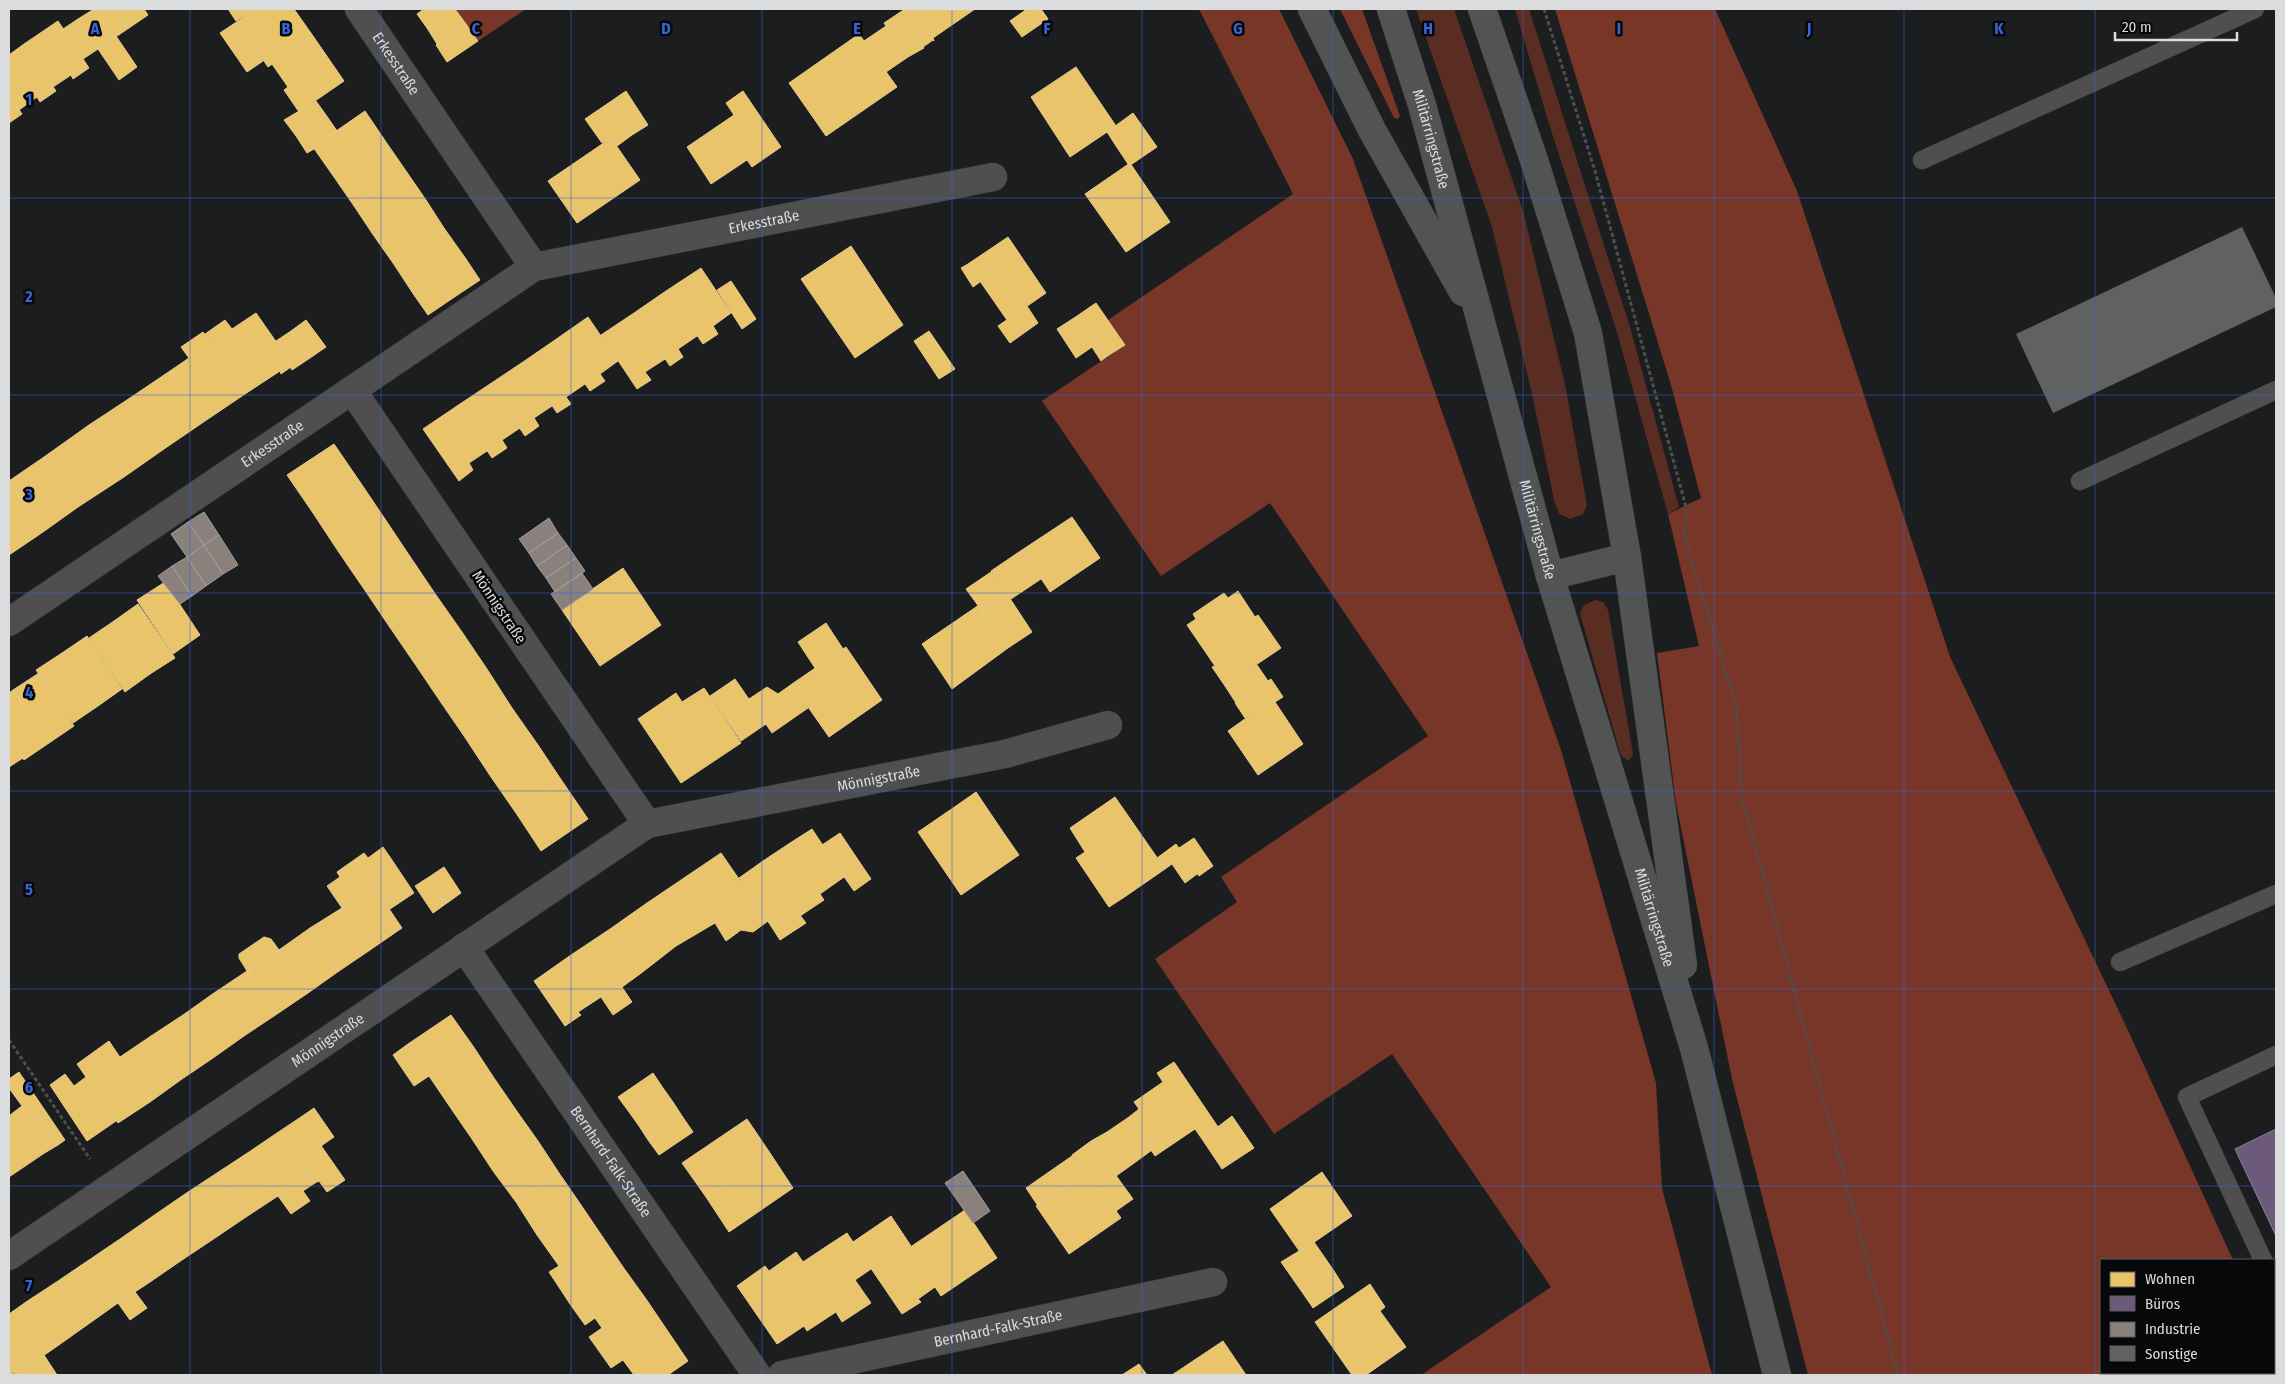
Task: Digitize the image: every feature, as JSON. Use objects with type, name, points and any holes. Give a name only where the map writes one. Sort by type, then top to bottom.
[{"type":"main road","points":[[1312,9],[1372,130],[1484,329]]},
{"type":"main road","name":"Militärringstraße","points":[[1391,9],[1422,105],[1550,576],[1694,1048],[1777,1375]]},
{"type":"main road","name":"Militärringstraße","points":[[1482,9],[1533,157],[1588,334],[1627,557],[1694,1048]]},
{"type":"main road","points":[[1550,576],[1627,557]]},
{"type":"street","name":"Erkesstraße","points":[[359,9],[534,267]]},
{"type":"street","name":"Erkesstraße","points":[[9,622],[534,267],[994,177]]},
{"type":"street","name":"Mönnigstraße","points":[[352,390],[646,824]]},
{"type":"street","name":"Mönnigstraße","points":[[9,1256],[646,824],[1005,754],[1108,725]]},
{"type":"street","name":"Bernhard-Falk-Straße","points":[[464,947],[757,1375]]},
{"type":"street","name":"Bernhard-Falk-Straße","points":[[782,1375],[1213,1282]]},
{"type":"lane","points":[[1922,160],[2255,9]]},
{"type":"lane","points":[[2080,481],[2276,390]]},
{"type":"lane","points":[[2120,962],[2276,894]]},
{"type":"lane","points":[[2263,1259],[2187,1097],[2276,1055]]},
{"type":"path","points":[[1544,9],[1595,171],[1686,507],[1685,538],[1736,704],[1742,798],[1898,1375]]},
{"type":"path","points":[[9,1040],[109,1188]]},
{"type":"shaded area","points":[[455,9],[526,9],[478,41]]},
{"type":"shaded area","points":[[1199,9],[1279,9],[1353,159],[1561,750],[1656,1083],[1662,1188],[1712,1375],[1421,1375],[1551,1287],[1392,1054],[1274,1134],[1155,959],[1237,902],[1221,877],[1428,736],[1270,503],[1161,576],[1042,401],[1125,345],[1108,320],[1293,194]]},
{"type":"shaded area","points":[[1340,9],[1362,9],[1400,116],[1397,119],[1394,118]]},
{"type":"shaded area","points":[[1416,9],[1454,9],[1523,211],[1565,384],[1587,505],[1583,514],[1570,519],[1559,514],[1554,500],[1532,394],[1492,227]]},
{"type":"shaded area","points":[[1515,9],[1529,9],[1630,327],[1679,507],[1668,514],[1616,329],[1549,124]]},
{"type":"shaded area","points":[[1555,9],[1715,9],[1797,191],[1950,657],[2126,1026],[2233,1259],[2100,1259],[2100,1374],[2275,1374],[2275,1350],[2276,1375],[1808,1375],[1732,1079],[1676,803],[1657,653],[1699,646],[1668,514],[1701,498],[1671,385]]},
{"type":"shaded area","points":[[1595,600],[1603,602],[1608,610],[1633,754],[1629,761],[1621,756],[1580,614],[1583,606]]},
{"type":"building: Wohnen","points":[[94,9],[114,38],[98,49],[78,19]]},
{"type":"building: Wohnen","points":[[94,9],[116,9],[129,28],[114,38]]},
{"type":"building: Wohnen","points":[[116,9],[144,9],[148,15],[129,28]]},
{"type":"building: Wohnen","points":[[228,9],[255,9],[236,21]]},
{"type":"building: Wohnen","points":[[255,9],[294,9],[313,36],[268,67],[253,45],[257,42],[241,19]]},
{"type":"building: Wohnen","points":[[424,9],[455,9],[427,28],[417,14]]},
{"type":"building: Wohnen","points":[[455,9],[466,24],[437,44],[427,28]]},
{"type":"building: Wohnen","points":[[905,9],[912,9],[933,40],[923,47],[904,18],[888,29],[884,23]]},
{"type":"building: Wohnen","points":[[912,9],[975,9],[933,38],[934,41]]},
{"type":"building: Wohnen","points":[[1027,9],[1041,9],[1048,19],[1022,37],[1010,21]]},
{"type":"building: Wohnen","points":[[904,18],[924,48],[908,57],[888,29]]},
{"type":"building: Wohnen","points":[[78,19],[98,49],[83,59],[63,29]]},
{"type":"building: Wohnen","points":[[241,19],[257,42],[253,45],[263,61],[247,72],[220,33]]},
{"type":"building: Wohnen","points":[[58,21],[89,68],[73,79],[71,75],[53,87],[24,44]]},
{"type":"building: Wohnen","points":[[466,24],[478,41],[447,62],[436,45]]},
{"type":"building: Wohnen","points":[[886,26],[908,57],[886,72],[864,41]]},
{"type":"building: Wohnen","points":[[859,34],[897,87],[826,136],[789,83]]},
{"type":"building: Wohnen","points":[[116,36],[137,67],[119,80],[98,49]]},
{"type":"building: Wohnen","points":[[313,36],[344,81],[299,112],[284,90],[288,87],[272,64]]},
{"type":"building: Wohnen","points":[[24,44],[56,91],[40,102],[37,97],[19,110],[9,95],[9,55]]},
{"type":"building: Wohnen","points":[[1076,67],[1116,126],[1070,157],[1031,97]]},
{"type":"building: Wohnen","points":[[626,91],[648,125],[632,135],[610,102]]},
{"type":"building: Wohnen","points":[[743,91],[781,147],[752,167],[747,160],[711,184],[687,147],[734,115],[726,103]]},
{"type":"building: Wohnen","points":[[9,95],[22,114],[9,123]]},
{"type":"building: Wohnen","points":[[316,101],[326,115],[296,136],[284,120]]},
{"type":"building: Wohnen","points":[[610,102],[632,135],[617,146],[611,138],[602,143],[585,119]]},
{"type":"building: Wohnen","points":[[365,111],[386,142],[334,177],[313,147]]},
{"type":"building: Wohnen","points":[[1133,113],[1145,130],[1118,149],[1107,132]]},
{"type":"building: Wohnen","points":[[326,115],[337,131],[307,153],[296,136]]},
{"type":"building: Wohnen","points":[[1145,130],[1157,147],[1132,164],[1128,164],[1118,149]]},
{"type":"building: Wohnen","points":[[611,138],[640,180],[577,223],[548,181]]},
{"type":"building: Wohnen","points":[[386,142],[406,171],[354,206],[334,177]]},
{"type":"building: Wohnen","points":[[1130,163],[1170,222],[1126,252],[1085,194]]},
{"type":"building: Wohnen","points":[[406,171],[426,200],[374,236],[354,206]]},
{"type":"building: Wohnen","points":[[426,200],[444,228],[393,263],[374,236]]},
{"type":"building: Wohnen","points":[[444,228],[466,259],[414,295],[393,263]]},
{"type":"building: Wohnen","points":[[1008,237],[1046,293],[1007,320],[968,264]]},
{"type":"building: Wohnen","points":[[851,246],[903,325],[855,358],[801,279]]},
{"type":"building: Wohnen","points":[[466,259],[480,280],[450,300],[436,280]]},
{"type":"building: Wohnen","points":[[968,264],[980,282],[973,287],[961,268]]},
{"type":"building: Wohnen","points":[[701,268],[731,313],[713,326],[718,334],[703,344],[666,291]]},
{"type":"building: Wohnen","points":[[436,280],[450,300],[428,315],[414,295]]},
{"type":"building: Wohnen","points":[[731,281],[756,319],[742,329],[717,290]]},
{"type":"building: Wohnen","points":[[666,291],[697,336],[678,349],[683,357],[670,366],[634,313]]},
{"type":"building: Wohnen","points":[[1096,303],[1125,345],[1106,357],[1077,316]]},
{"type":"building: Wohnen","points":[[1027,306],[1038,323],[1010,343],[998,326]]},
{"type":"building: Wohnen","points":[[256,313],[291,363],[289,365],[291,367],[281,374],[280,371],[245,394],[205,334],[225,320],[232,329]]},
{"type":"building: Wohnen","points":[[634,313],[665,359],[645,372],[651,380],[637,389],[601,335]]},
{"type":"building: Wohnen","points":[[1077,316],[1106,357],[1101,361],[1092,347],[1076,358],[1057,329]]},
{"type":"building: Wohnen","points":[[588,317],[618,361],[600,374],[605,381],[590,391],[555,340]]},
{"type":"building: Wohnen","points":[[306,320],[326,347],[310,358],[291,331]]},
{"type":"building: Wohnen","points":[[291,331],[310,358],[292,370],[289,365],[291,363],[276,341]]},
{"type":"building: Wohnen","points":[[929,331],[955,369],[939,379],[914,341]]},
{"type":"building: Wohnen","points":[[203,332],[245,394],[205,421],[170,371],[189,358],[181,347]]},
{"type":"building: Wohnen","points":[[555,340],[585,384],[566,397],[571,404],[557,413],[523,362]]},
{"type":"building: Wohnen","points":[[523,362],[552,406],[534,418],[539,426],[525,436],[490,384]]},
{"type":"building: Wohnen","points":[[170,371],[205,421],[164,449],[130,398]]},
{"type":"building: Wohnen","points":[[490,384],[520,428],[502,440],[507,448],[492,458],[457,406]]},
{"type":"building: Wohnen","points":[[130,398],[164,449],[124,477],[89,425]]},
{"type":"building: Wohnen","points":[[457,406],[487,451],[469,463],[473,470],[459,481],[423,429]]},
{"type":"building: Wohnen","points":[[89,425],[124,477],[78,507],[44,457]]},
{"type":"building: Wohnen","points":[[334,444],[360,482],[313,513],[287,475]]},
{"type":"building: Wohnen","points":[[44,457],[78,507],[43,532],[9,481]]},
{"type":"building: Wohnen","points":[[9,481],[43,532],[9,555]]},
{"type":"building: Wohnen","points":[[360,482],[385,519],[338,551],[313,513]]},
{"type":"building: Wohnen","points":[[1072,517],[1100,558],[1050,592],[1022,550]]},
{"type":"building: Wohnen","points":[[385,519],[411,558],[364,589],[338,551]]},
{"type":"building: Wohnen","points":[[1022,550],[1041,579],[1011,599],[991,571]]},
{"type":"building: Wohnen","points":[[411,558],[436,595],[389,626],[364,589]]},
{"type":"building: Wohnen","points":[[623,568],[661,625],[600,666],[562,610]]},
{"type":"building: Wohnen","points":[[991,572],[1007,594],[982,611],[966,589]]},
{"type":"building: Wohnen","points":[[165,582],[200,635],[173,654],[137,600]]},
{"type":"building: Wohnen","points":[[1238,591],[1255,617],[1258,615],[1281,648],[1225,686],[1212,667],[1215,666],[1187,625],[1196,619],[1193,614],[1224,593],[1228,598]]},
{"type":"building: Wohnen","points":[[1007,594],[1032,632],[1008,648],[982,611]]},
{"type":"building: Wohnen","points":[[436,595],[462,632],[415,664],[389,626]]},
{"type":"building: Wohnen","points":[[138,604],[175,658],[150,674],[114,621]]},
{"type":"building: Wohnen","points":[[979,605],[1008,648],[952,689],[922,644]]},
{"type":"building: Wohnen","points":[[114,621],[150,674],[125,692],[89,638]]},
{"type":"building: Wohnen","points":[[826,623],[843,649],[815,668],[798,642]]},
{"type":"building: Wohnen","points":[[462,632],[487,669],[440,701],[415,664]]},
{"type":"building: Wohnen","points":[[87,636],[122,689],[98,706],[62,653]]},
{"type":"building: Wohnen","points":[[846,647],[882,700],[829,737],[792,684]]},
{"type":"building: Wohnen","points":[[62,653],[98,706],[73,723],[36,670]]},
{"type":"building: Wohnen","points":[[1257,665],[1268,681],[1236,703],[1225,686]]},
{"type":"building: Wohnen","points":[[487,669],[512,708],[466,739],[440,701]]},
{"type":"building: Wohnen","points":[[39,673],[74,726],[49,743],[13,690]]},
{"type":"building: Wohnen","points":[[735,679],[766,724],[741,741],[710,696]]},
{"type":"building: Wohnen","points":[[1271,679],[1283,697],[1275,702],[1273,699],[1245,718],[1235,703]]},
{"type":"building: Wohnen","points":[[792,684],[808,708],[772,733],[749,699],[767,687],[778,694]]},
{"type":"building: Wohnen","points":[[704,688],[741,743],[681,783],[638,719],[676,693],[682,702]]},
{"type":"building: Wohnen","points":[[13,690],[49,743],[24,760],[9,738],[9,693]]},
{"type":"building: Wohnen","points":[[1273,699],[1303,744],[1258,775],[1228,731]]},
{"type":"building: Wohnen","points":[[512,708],[538,745],[491,777],[466,739]]},
{"type":"building: Wohnen","points":[[9,738],[23,758],[9,767]]},
{"type":"building: Wohnen","points":[[538,745],[562,781],[516,813],[491,777]]},
{"type":"building: Wohnen","points":[[562,781],[588,819],[541,851],[516,813]]},
{"type":"building: Wohnen","points":[[976,792],[1003,832],[983,846],[956,806]]},
{"type":"building: Wohnen","points":[[1115,797],[1165,869],[1123,898],[1091,848],[1085,852],[1070,828]]},
{"type":"building: Wohnen","points":[[956,806],[983,846],[1003,832],[1019,855],[961,895],[918,832]]},
{"type":"building: Wohnen","points":[[812,829],[844,877],[820,894],[787,845]]},
{"type":"building: Wohnen","points":[[840,833],[871,879],[854,891],[822,845]]},
{"type":"building: Wohnen","points":[[1194,838],[1213,866],[1199,876],[1179,848]]},
{"type":"building: Wohnen","points":[[1176,844],[1197,874],[1185,883],[1172,864],[1165,869],[1157,858]]},
{"type":"building: Wohnen","points":[[787,845],[820,894],[796,910],[763,861]]},
{"type":"building: Wohnen","points":[[383,847],[394,863],[369,879],[373,885],[342,908],[327,886],[340,877],[337,872],[364,853],[368,858]]},
{"type":"building: Wohnen","points":[[1091,848],[1123,898],[1109,907],[1076,858]]},
{"type":"building: Wohnen","points":[[721,853],[750,895],[725,913],[727,915],[715,923],[684,878]]},
{"type":"building: Wohnen","points":[[763,861],[796,910],[771,926],[739,878]]},
{"type":"building: Wohnen","points":[[394,863],[414,893],[390,909],[369,879]]},
{"type":"building: Wohnen","points":[[444,867],[461,893],[447,903],[429,877]]},
{"type":"building: Wohnen","points":[[429,877],[447,903],[433,913],[415,886]]},
{"type":"building: Wohnen","points":[[684,878],[715,923],[676,946],[647,903]]},
{"type":"building: Wohnen","points":[[373,885],[402,928],[370,950],[342,908]]},
{"type":"building: Wohnen","points":[[820,894],[824,900],[800,916],[796,910]]},
{"type":"building: Wohnen","points":[[750,895],[768,921],[753,932],[741,930],[726,941],[715,923],[727,915],[725,913]]},
{"type":"building: Wohnen","points":[[647,903],[676,946],[640,974],[610,929]]},
{"type":"building: Wohnen","points":[[342,908],[370,950],[339,971],[310,928]]},
{"type":"building: Wohnen","points":[[796,910],[806,923],[780,940],[771,926]]},
{"type":"building: Wohnen","points":[[310,928],[339,971],[308,993],[279,950]]},
{"type":"building: Wohnen","points":[[610,929],[640,974],[622,987],[620,984],[601,997],[571,955]]},
{"type":"building: Wohnen","points":[[264,937],[271,939],[279,950],[247,971],[239,958],[239,954]]},
{"type":"building: Wohnen","points":[[279,950],[308,993],[277,1014],[247,971]]},
{"type":"building: Wohnen","points":[[571,955],[601,997],[578,1012],[581,1015],[565,1026],[534,981]]},
{"type":"building: Wohnen","points":[[247,971],[277,1014],[244,1036],[214,993]]},
{"type":"building: Wohnen","points":[[620,984],[632,1002],[613,1015],[601,997]]},
{"type":"building: Wohnen","points":[[214,993],[244,1036],[213,1058],[183,1015]]},
{"type":"building: Wohnen","points":[[183,1015],[213,1058],[182,1079],[151,1036]]},
{"type":"building: Wohnen","points":[[451,1015],[473,1046],[429,1076],[408,1044]]},
{"type":"building: Wohnen","points":[[151,1036],[182,1079],[150,1102],[120,1057]]},
{"type":"building: Wohnen","points":[[109,1041],[150,1102],[118,1123],[77,1064]]},
{"type":"building: Wohnen","points":[[408,1044],[429,1076],[414,1086],[393,1055]]},
{"type":"building: Wohnen","points":[[473,1046],[494,1078],[450,1107],[429,1076]]},
{"type":"building: Wohnen","points":[[1174,1062],[1218,1127],[1202,1139],[1195,1129],[1155,1156],[1129,1117],[1139,1109],[1134,1102],[1163,1082],[1157,1073]]},
{"type":"building: Wohnen","points":[[19,1072],[65,1140],[58,1145],[38,1114],[22,1124],[14,1112],[22,1106],[9,1088],[9,1079]]},
{"type":"building: Wohnen","points":[[653,1073],[663,1088],[629,1112],[618,1097]]},
{"type":"building: Wohnen","points":[[65,1074],[74,1086],[86,1077],[116,1121],[87,1141],[50,1085]]},
{"type":"building: Wohnen","points":[[494,1078],[516,1110],[472,1139],[450,1107]]},
{"type":"building: Wohnen","points":[[663,1088],[673,1102],[639,1126],[629,1112]]},
{"type":"building: Wohnen","points":[[673,1102],[682,1116],[648,1140],[639,1126]]},
{"type":"building: Wohnen","points":[[314,1108],[334,1137],[321,1146],[301,1117]]},
{"type":"building: Wohnen","points":[[516,1110],[538,1141],[493,1171],[472,1139]]},
{"type":"building: Wohnen","points":[[14,1112],[43,1154],[9,1177],[9,1116]]},
{"type":"building: Wohnen","points":[[38,1114],[58,1145],[43,1154],[22,1124]]},
{"type":"building: Wohnen","points":[[682,1116],[693,1132],[659,1155],[648,1140]]},
{"type":"building: Wohnen","points":[[1232,1116],[1254,1148],[1222,1169],[1202,1139]]},
{"type":"building: Wohnen","points":[[301,1117],[345,1180],[327,1192],[319,1181],[315,1183],[280,1131]]},
{"type":"building: Wohnen","points":[[1129,1117],[1152,1150],[1130,1166],[1107,1132]]},
{"type":"building: Wohnen","points":[[747,1119],[770,1153],[706,1197],[682,1163]]},
{"type":"building: Wohnen","points":[[280,1131],[310,1175],[278,1196],[249,1152]]},
{"type":"building: Wohnen","points":[[1107,1132],[1130,1166],[1116,1176],[1091,1141]]},
{"type":"building: Wohnen","points":[[538,1141],[559,1173],[516,1202],[493,1171]]},
{"type":"building: Wohnen","points":[[1091,1141],[1133,1199],[1116,1211],[1088,1171],[1084,1174],[1072,1155]]},
{"type":"building: Wohnen","points":[[249,1152],[278,1196],[246,1217],[217,1173]]},
{"type":"building: Wohnen","points":[[770,1153],[793,1188],[729,1232],[706,1197]]},
{"type":"building: Wohnen","points":[[1072,1156],[1084,1174],[1038,1206],[1026,1188]]},
{"type":"building: Wohnen","points":[[1088,1171],[1121,1218],[1069,1254],[1036,1206]]},
{"type":"building: Wohnen","points":[[1322,1172],[1352,1216],[1300,1252],[1270,1209]]},
{"type":"building: Wohnen","points":[[217,1173],[246,1217],[215,1238],[185,1194]]},
{"type":"building: Wohnen","points":[[559,1173],[581,1205],[537,1235],[516,1202]]},
{"type":"building: Wohnen","points":[[310,1175],[315,1183],[303,1191],[310,1201],[291,1214],[278,1196]]},
{"type":"building: Wohnen","points":[[185,1194],[215,1238],[182,1260],[153,1216]]},
{"type":"building: Wohnen","points":[[581,1205],[602,1236],[559,1266],[537,1235]]},
{"type":"building: Wohnen","points":[[965,1210],[997,1258],[941,1296],[909,1248]]},
{"type":"building: Wohnen","points":[[153,1216],[182,1260],[150,1282],[120,1239]]},
{"type":"building: Wohnen","points":[[891,1216],[911,1246],[909,1248],[935,1287],[918,1299],[921,1302],[902,1314],[853,1242]]},
{"type":"building: Wohnen","points":[[847,1233],[871,1269],[855,1280],[830,1244]]},
{"type":"building: Wohnen","points":[[602,1236],[623,1267],[580,1297],[559,1266]]},
{"type":"building: Wohnen","points":[[120,1239],[150,1282],[118,1303],[89,1260]]},
{"type":"building: Wohnen","points":[[1314,1242],[1334,1271],[1302,1292],[1281,1262]]},
{"type":"building: Wohnen","points":[[830,1244],[871,1303],[842,1322],[836,1312],[807,1331],[804,1326],[777,1344],[737,1286],[765,1266],[769,1271],[796,1252],[803,1262]]},
{"type":"building: Wohnen","points":[[89,1260],[118,1303],[87,1325],[58,1281]]},
{"type":"building: Wohnen","points":[[559,1266],[580,1297],[570,1304],[549,1272]]},
{"type":"building: Wohnen","points":[[623,1267],[646,1299],[602,1328],[580,1297]]},
{"type":"building: Wohnen","points":[[1334,1271],[1344,1287],[1313,1308],[1302,1292]]},
{"type":"building: Wohnen","points":[[58,1281],[87,1325],[56,1347],[26,1302]]},
{"type":"building: Wohnen","points":[[1370,1284],[1385,1307],[1380,1311],[1406,1347],[1366,1375],[1352,1375],[1315,1322]]},
{"type":"building: Wohnen","points":[[135,1292],[147,1308],[130,1320],[118,1303]]},
{"type":"building: Wohnen","points":[[580,1297],[595,1318],[585,1325],[570,1304]]},
{"type":"building: Wohnen","points":[[646,1299],[667,1330],[623,1360],[602,1328]]},
{"type":"building: Wohnen","points":[[26,1302],[56,1347],[24,1369],[9,1346],[9,1314]]},
{"type":"building: Wohnen","points":[[602,1328],[623,1360],[611,1368],[589,1337]]},
{"type":"building: Wohnen","points":[[667,1330],[688,1361],[668,1375],[634,1375],[623,1360]]},
{"type":"building: Wohnen","points":[[1223,1341],[1246,1375],[1172,1375]]},
{"type":"building: Wohnen","points":[[9,1346],[23,1367],[10,1375],[9,1375]]},
{"type":"building: Wohnen","points":[[44,1355],[57,1375],[15,1375],[14,1373]]},
{"type":"building: Wohnen","points":[[1139,1364],[1147,1375],[1122,1375]]},
{"type":"building: Büros","points":[[2276,1129],[2276,1236],[2235,1149]]},
{"type":"building: Industrie","points":[[204,512],[219,535],[204,545],[188,522]]},
{"type":"building: Industrie","points":[[549,518],[558,533],[529,553],[519,539]]},
{"type":"building: Industrie","points":[[188,522],[204,545],[187,557],[171,534]]},
{"type":"building: Industrie","points":[[558,533],[567,545],[537,566],[529,553]]},
{"type":"building: Industrie","points":[[219,535],[238,565],[223,574],[204,545]]},
{"type":"building: Industrie","points":[[204,545],[223,574],[206,586],[187,557]]},
{"type":"building: Industrie","points":[[567,545],[576,558],[546,578],[537,566]]},
{"type":"building: Industrie","points":[[187,557],[206,586],[192,596],[172,566]]},
{"type":"building: Industrie","points":[[576,558],[585,571],[555,592],[546,578]]},
{"type":"building: Industrie","points":[[172,566],[192,596],[180,604],[158,576]]},
{"type":"building: Industrie","points":[[582,573],[593,589],[562,610],[551,594]]},
{"type":"building: Industrie","points":[[963,1171],[990,1211],[973,1223],[945,1183]]},
{"type":"building: Sonstige","points":[[2242,227],[2276,298],[2276,307],[2053,413],[2016,334]]}]
